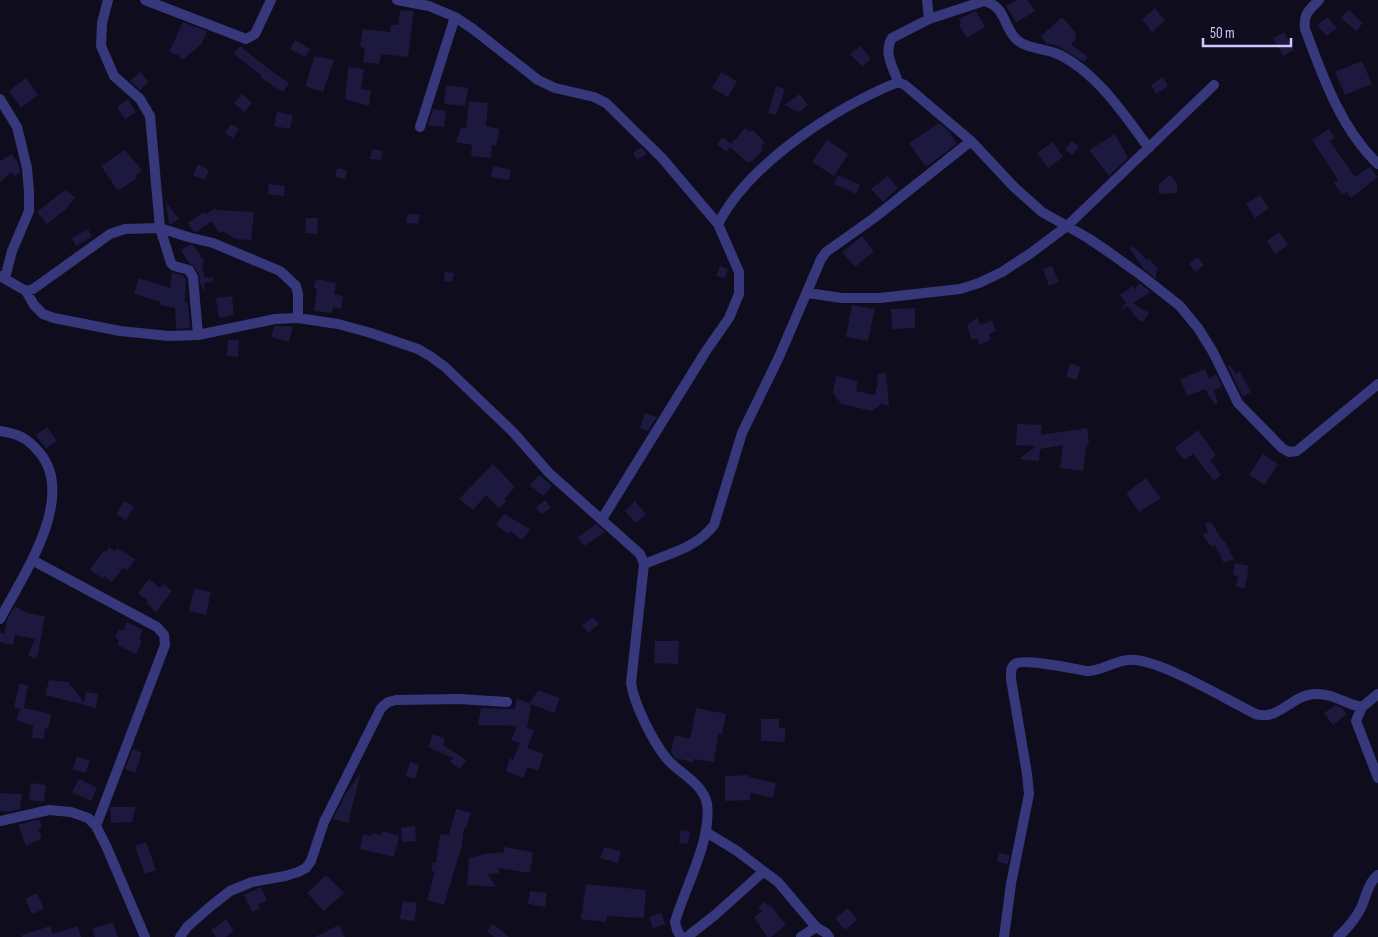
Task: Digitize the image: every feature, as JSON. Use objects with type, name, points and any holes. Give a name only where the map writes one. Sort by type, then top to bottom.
[{"type":"street","points":[[108,0],[102,23],[101,46],[114,76],[140,99],[150,116],[160,228],[171,262],[174,266],[189,270],[193,277],[198,335]]},
{"type":"street","points":[[146,0],[246,39],[254,34],[271,0]]},
{"type":"street","points":[[397,0],[429,6],[455,17],[538,80],[555,88],[594,97],[606,103],[662,158],[718,224],[739,272],[739,294],[729,318],[706,351],[602,519]]},
{"type":"street","points":[[927,0],[929,19]]},
{"type":"street","points":[[1318,0],[1304,20],[1310,42],[1340,110],[1356,137],[1378,164]]},
{"type":"street","points":[[1149,148],[1095,81],[1077,65],[1059,54],[1030,46],[1018,40],[998,7],[992,3],[984,1],[929,19],[900,32],[888,43],[887,53],[898,82],[912,90],[972,140],[1026,199],[1042,212],[1067,226],[1142,276],[1180,306],[1198,328],[1213,352],[1238,403],[1282,448],[1289,452],[1297,451],[1378,384]]},
{"type":"street","points":[[420,127],[455,17]]},
{"type":"street","points":[[718,224],[726,208],[742,187],[803,134],[864,98],[898,82]]},
{"type":"street","points":[[808,293],[842,298],[880,298],[960,289],[979,283],[1002,272],[1067,226],[1214,84]]},
{"type":"street","points":[[0,100],[17,126],[27,168],[30,191],[29,211],[2,277],[26,291],[34,305],[43,314],[54,318],[120,330],[169,336],[198,335],[275,319],[298,318],[338,324],[371,332],[418,350],[430,356],[444,367],[513,432],[556,480],[640,554],[644,564],[631,683],[633,695],[668,760],[703,792],[707,805],[706,832],[675,922],[681,937]]},
{"type":"street","points":[[644,564],[693,544],[705,537],[714,525],[742,433],[808,293],[821,259],[826,252],[874,218],[972,140]]},
{"type":"street","points":[[26,291],[33,289],[110,234],[125,229],[160,228],[213,243],[280,271],[296,286],[298,318]]},
{"type":"street","points":[[0,430],[19,434],[32,443],[46,460],[52,483],[52,504],[46,524],[32,560],[0,619]]},
{"type":"street","points":[[32,560],[157,627],[164,635],[165,644],[96,826]]},
{"type":"street","points":[[1004,937],[1011,884],[1029,794],[1011,679],[1011,669],[1015,664],[1026,661],[1097,671],[1118,661],[1130,659],[1146,662],[1169,670],[1261,716],[1270,715],[1303,696],[1312,694],[1332,695],[1355,706],[1362,707]]},
{"type":"street","points":[[1378,694],[1362,707],[1356,721],[1378,778]]},
{"type":"street","points":[[180,937],[187,927],[230,892],[252,882],[285,876],[306,868],[311,862],[324,822],[357,753],[381,708],[388,702],[396,700],[507,702]]},
{"type":"street","points":[[0,821],[49,810],[71,812],[88,818],[96,826],[144,937]]},
{"type":"street","points":[[706,832],[737,851],[778,882],[816,927],[830,937]]},
{"type":"street","points":[[687,937],[716,915],[763,872]]},
{"type":"street","points":[[1338,937],[1349,928],[1361,907],[1368,889],[1378,874]]},
{"type":"street","points":[[801,937],[816,927]]},
{"type":"building","points":[[1017,0],[1028,0],[1035,11],[1016,23],[1006,6]]},
{"type":"building","points":[[1155,8],[1165,21],[1152,32],[1142,19]]},
{"type":"building","points":[[400,10],[414,11],[408,57],[381,54],[379,64],[363,62],[365,48],[360,47],[363,29],[390,32],[391,25],[398,25]]},
{"type":"building","points":[[1349,10],[1363,23],[1356,31],[1341,18]]},
{"type":"building","points":[[976,11],[985,27],[967,38],[959,25],[961,24],[959,19]]},
{"type":"building","points":[[1062,17],[1077,34],[1074,36],[1076,39],[1071,44],[1088,57],[1084,62],[1056,45],[1047,44],[1041,36]]},
{"type":"building","points":[[1327,17],[1337,28],[1327,36],[1317,25]]},
{"type":"building","points":[[183,22],[207,31],[201,45],[182,60],[178,55],[169,52]]},
{"type":"building","points":[[1284,32],[1294,50],[1283,56],[1273,38]]},
{"type":"building","points":[[295,40],[310,49],[305,57],[290,49]]},
{"type":"building","points":[[240,46],[289,83],[283,92],[261,78],[262,76],[234,54]]},
{"type":"building","points":[[860,46],[871,58],[863,67],[850,54]]},
{"type":"building","points":[[315,56],[334,60],[323,92],[305,86]]},
{"type":"building","points":[[1362,61],[1372,84],[1345,95],[1335,72]]},
{"type":"building","points":[[348,67],[364,69],[361,89],[371,90],[369,106],[345,99]]},
{"type":"building","points":[[140,72],[149,82],[140,90],[130,81]]},
{"type":"building","points":[[721,72],[737,81],[728,97],[712,88]]},
{"type":"building","points":[[1163,77],[1168,86],[1156,94],[1151,85]]},
{"type":"building","points":[[26,78],[38,95],[21,108],[9,91]]},
{"type":"building","points":[[446,85],[468,88],[465,106],[444,104]]},
{"type":"building","points":[[776,86],[785,89],[776,115],[768,113]]},
{"type":"building","points":[[242,94],[252,103],[244,112],[234,103]]},
{"type":"building","points":[[800,94],[808,105],[799,112],[784,105]]},
{"type":"building","points":[[128,99],[136,112],[125,119],[117,107]]},
{"type":"building","points":[[469,101],[488,103],[486,126],[499,129],[496,146],[492,145],[491,158],[471,156],[472,145],[456,142],[461,127],[466,128]]},
{"type":"building","points":[[433,109],[446,111],[444,127],[428,125]]},
{"type":"building","points":[[277,112],[293,115],[290,129],[274,126]]},
{"type":"building","points":[[939,123],[949,131],[957,144],[926,167],[909,143]]},
{"type":"building","points":[[231,124],[239,129],[233,138],[225,133]]},
{"type":"building","points":[[745,128],[750,132],[752,130],[765,142],[761,148],[763,150],[752,162],[748,163],[730,147],[726,152],[717,144],[722,137],[731,144]]},
{"type":"building","points":[[1329,129],[1335,138],[1330,141],[1355,177],[1370,167],[1378,177],[1351,198],[1347,192],[1342,195],[1334,183],[1338,180],[1312,140]]},
{"type":"building","points":[[1115,134],[1128,158],[1109,176],[1089,150]]},
{"type":"building","points":[[827,140],[848,154],[834,176],[812,162]]},
{"type":"building","points":[[1071,141],[1079,146],[1073,155],[1065,150]]},
{"type":"building","points":[[1053,142],[1063,157],[1048,168],[1037,153]]},
{"type":"building","points":[[641,147],[647,154],[637,160],[633,153]]},
{"type":"building","points":[[372,149],[383,151],[381,160],[370,159]]},
{"type":"building","points":[[125,150],[142,170],[135,176],[137,178],[118,191],[101,166]]},
{"type":"building","points":[[12,154],[19,165],[20,172],[14,176],[12,172],[0,182],[0,161]]},
{"type":"building","points":[[198,164],[209,170],[204,180],[193,175]]},
{"type":"building","points":[[493,166],[511,170],[509,180],[491,177]]},
{"type":"building","points":[[337,168],[347,170],[345,179],[335,177]]},
{"type":"building","points":[[838,175],[860,185],[856,194],[834,184]]},
{"type":"building","points":[[1170,175],[1177,183],[1177,193],[1159,194],[1159,184]]},
{"type":"building","points":[[888,176],[898,188],[883,202],[871,189]]},
{"type":"building","points":[[269,184],[285,186],[284,196],[268,194]]},
{"type":"building","points":[[65,190],[75,197],[66,209],[47,224],[37,212]]},
{"type":"building","points":[[1260,195],[1269,208],[1255,218],[1246,204]]},
{"type":"building","points":[[166,202],[179,219],[171,224],[169,224]]},
{"type":"building","points":[[215,208],[216,210],[254,212],[251,240],[235,239],[223,231],[219,233],[212,221],[196,232],[193,231],[188,223],[204,212],[206,214]]},
{"type":"building","points":[[408,214],[420,215],[418,224],[406,223]]},
{"type":"building","points":[[306,218],[318,218],[317,234],[305,233]]},
{"type":"building","points":[[88,229],[92,237],[76,246],[72,238]]},
{"type":"building","points":[[1279,232],[1288,245],[1275,254],[1267,241]]},
{"type":"building","points":[[862,236],[874,251],[855,267],[842,252]]},
{"type":"building","points":[[193,245],[205,262],[202,263],[204,277],[214,278],[213,282],[204,283],[205,292],[200,283],[199,274],[181,250]]},
{"type":"building","points":[[1133,246],[1147,260],[1149,258],[1157,266],[1156,279],[1143,268],[1130,249]]},
{"type":"building","points":[[1198,257],[1204,265],[1195,272],[1189,264]]},
{"type":"building","points":[[720,266],[728,269],[725,278],[716,276]]},
{"type":"building","points":[[1052,266],[1059,282],[1049,286],[1043,269]]},
{"type":"building","points":[[172,272],[184,276],[186,279],[185,303],[188,303],[190,328],[176,329],[175,308],[160,305],[161,302],[134,294],[139,278],[170,288]]},
{"type":"building","points":[[445,272],[454,273],[452,282],[444,281]]},
{"type":"building","points":[[316,279],[336,283],[334,294],[343,296],[341,309],[333,307],[332,313],[314,311],[317,289],[314,288]]},
{"type":"building","points":[[1139,283],[1151,292],[1133,303],[1149,313],[1143,322],[1137,319],[1128,306],[1120,311],[1126,303],[1120,295],[1133,286],[1135,289]]},
{"type":"building","points":[[232,296],[234,315],[219,318],[216,298]]},
{"type":"building","points":[[852,305],[875,309],[868,341],[846,337]]},
{"type":"building","points":[[915,308],[915,328],[892,329],[891,309]]},
{"type":"building","points":[[977,318],[981,325],[992,320],[996,331],[989,334],[991,339],[980,345],[977,338],[972,340],[967,325]]},
{"type":"building","points":[[274,326],[293,326],[289,342],[271,337]]},
{"type":"building","points":[[228,340],[239,340],[238,357],[227,356]]},
{"type":"building","points":[[1070,363],[1081,367],[1076,380],[1066,377]]},
{"type":"building","points":[[1230,365],[1236,374],[1240,372],[1251,392],[1243,397],[1228,367]]},
{"type":"building","points":[[1205,369],[1209,379],[1216,374],[1222,386],[1214,391],[1218,403],[1215,405],[1205,389],[1187,396],[1180,379]]},
{"type":"building","points":[[886,373],[889,406],[881,404],[872,411],[841,404],[833,393],[836,376],[858,381],[856,391],[875,395],[878,386],[877,374]]},
{"type":"building","points":[[645,413],[657,417],[648,431],[640,428]]},
{"type":"building","points":[[1017,424],[1042,425],[1041,435],[1087,428],[1089,443],[1087,444],[1088,447],[1086,447],[1083,471],[1060,468],[1063,445],[1040,449],[1039,461],[1019,459],[1036,446],[1016,445]]},
{"type":"building","points":[[47,427],[57,441],[46,449],[36,435]]},
{"type":"building","points":[[1198,430],[1216,455],[1210,460],[1221,475],[1214,481],[1193,454],[1184,460],[1175,448]]},
{"type":"building","points":[[1263,454],[1278,464],[1265,485],[1249,475]]},
{"type":"building","points":[[493,464],[515,487],[499,508],[486,495],[473,510],[459,499]]},
{"type":"building","points":[[539,475],[552,486],[543,496],[530,485]]},
{"type":"building","points":[[1146,478],[1161,498],[1139,512],[1126,493]]},
{"type":"building","points":[[545,500],[551,508],[541,514],[536,507]]},
{"type":"building","points":[[124,501],[134,507],[126,520],[116,514]]},
{"type":"building","points":[[635,501],[646,514],[636,523],[625,511]]},
{"type":"building","points":[[504,514],[530,529],[522,540],[510,531],[508,534],[496,525]]},
{"type":"building","points":[[1210,521],[1234,559],[1224,563],[1215,545],[1211,547],[1203,535],[1208,532],[1205,524]]},
{"type":"building","points":[[596,524],[605,532],[584,546],[578,537]]},
{"type":"building","points":[[109,547],[115,551],[117,548],[135,559],[127,571],[123,568],[112,582],[104,576],[103,579],[90,570],[101,554],[104,551],[106,552]]},
{"type":"building","points":[[1235,563],[1249,566],[1245,588],[1236,587],[1238,576],[1233,575]]},
{"type":"building","points":[[149,579],[160,588],[163,584],[172,591],[156,612],[146,603],[148,601],[138,593]]},
{"type":"building","points":[[194,588],[211,592],[206,615],[189,611]]},
{"type":"building","points":[[15,606],[27,613],[45,616],[38,654],[35,659],[28,655],[35,639],[15,635],[13,645],[0,642],[0,632],[4,634],[7,620]]},
{"type":"building","points":[[593,617],[599,624],[588,633],[582,625]]},
{"type":"building","points":[[127,622],[143,630],[139,639],[142,641],[136,654],[117,645],[119,640],[115,638],[119,629],[123,631]]},
{"type":"building","points":[[655,641],[679,641],[678,664],[654,663]]},
{"type":"building","points":[[49,680],[68,682],[84,702],[86,692],[98,694],[96,708],[45,695]]},
{"type":"building","points":[[19,684],[28,685],[24,708],[51,714],[48,729],[45,728],[44,739],[32,738],[33,726],[16,720],[20,709],[14,708]]},
{"type":"building","points":[[538,690],[560,698],[554,713],[531,704],[527,728],[534,731],[527,748],[544,754],[538,771],[528,767],[523,778],[506,771],[510,758],[513,760],[520,743],[511,740],[517,726],[478,725],[481,708],[515,709],[517,699],[530,703]]},
{"type":"building","points":[[1335,705],[1342,708],[1347,714],[1333,725],[1324,713]]},
{"type":"building","points":[[696,708],[726,714],[722,734],[718,733],[714,762],[694,759],[693,762],[675,758],[671,752],[675,735],[690,739]]},
{"type":"building","points":[[761,719],[779,719],[779,728],[785,728],[785,742],[761,741]]},
{"type":"building","points":[[433,734],[445,739],[443,745],[466,760],[460,769],[450,762],[453,758],[428,747]]},
{"type":"building","points":[[133,749],[142,753],[135,773],[125,769]]},
{"type":"building","points":[[77,756],[90,761],[85,773],[73,769]]},
{"type":"building","points":[[410,762],[419,765],[415,779],[406,776]]},
{"type":"building","points":[[361,772],[348,823],[333,819],[345,795]]},
{"type":"building","points":[[749,775],[749,777],[776,783],[773,798],[750,793],[750,800],[725,801],[725,776]]},
{"type":"building","points":[[79,779],[97,788],[91,801],[72,792]]},
{"type":"building","points":[[31,783],[46,785],[44,802],[29,800]]},
{"type":"building","points":[[0,793],[22,794],[20,809],[8,812],[0,811]]},
{"type":"building","points":[[110,807],[136,807],[132,822],[111,823]]},
{"type":"building","points":[[456,809],[471,813],[466,829],[464,828],[462,845],[444,905],[427,900],[435,872],[431,871],[433,862],[436,863],[440,834],[449,835]]},
{"type":"building","points":[[39,819],[42,828],[38,829],[42,838],[26,846],[18,825]]},
{"type":"building","points":[[415,826],[416,841],[402,842],[401,828]]},
{"type":"building","points":[[681,830],[690,832],[688,844],[679,843]]},
{"type":"building","points":[[382,831],[399,836],[394,857],[360,849],[363,834],[371,836],[372,833],[381,835]]},
{"type":"building","points":[[146,842],[156,870],[145,874],[135,846]]},
{"type":"building","points":[[504,847],[533,852],[530,873],[498,868],[499,873],[488,874],[496,887],[467,885],[469,858],[504,852]]},
{"type":"building","points":[[604,847],[621,851],[618,863],[600,858]]},
{"type":"building","points":[[999,853],[1010,855],[1008,864],[997,862]]},
{"type":"building","points":[[326,875],[344,893],[324,911],[307,893]]},
{"type":"building","points":[[586,884],[646,890],[644,918],[607,916],[606,922],[581,919]]},
{"type":"building","points":[[261,887],[267,901],[258,904],[260,908],[252,912],[244,895]]},
{"type":"building","points":[[530,891],[547,893],[545,907],[528,904]]},
{"type":"building","points":[[37,893],[44,909],[32,914],[25,899]]},
{"type":"building","points":[[403,901],[417,903],[414,921],[400,919]]},
{"type":"building","points":[[765,902],[768,906],[770,905],[786,925],[771,937],[767,937],[754,917],[762,911],[758,907]]},
{"type":"building","points":[[848,908],[857,920],[845,930],[835,918]]},
{"type":"building","points":[[661,913],[665,924],[653,928],[649,917]]},
{"type":"building","points":[[226,919],[234,931],[226,937],[216,937],[211,930]]},
{"type":"building","points":[[113,922],[118,937],[95,937],[92,929]]},
{"type":"building","points":[[493,924],[509,937],[494,937],[487,931]]},
{"type":"building","points":[[339,925],[345,937],[315,937]]},
{"type":"building","points":[[50,926],[53,934],[78,926],[81,937],[22,937],[22,935]]}]
